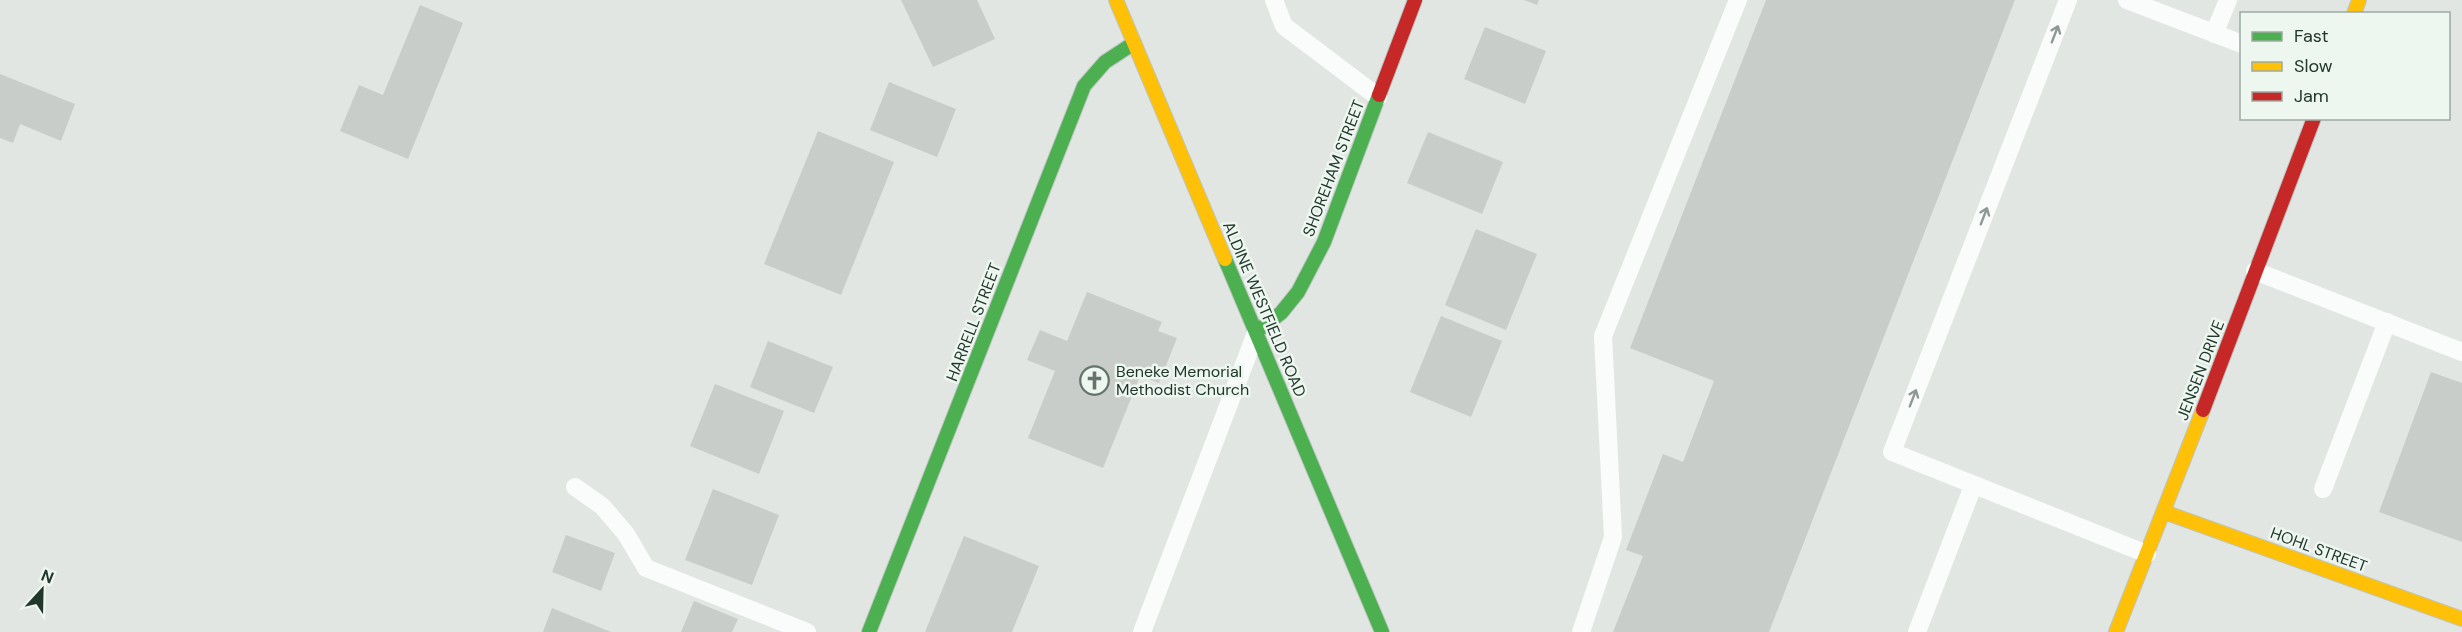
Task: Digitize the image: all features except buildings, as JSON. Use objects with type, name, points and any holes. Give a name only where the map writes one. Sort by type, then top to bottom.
[{"type":"street","name":"ALDINE WESTFIELD ROAD","points":[[1116,0],[1382,632]]},
{"type":"street","name":"SHOREHAM STREET","points":[[1256,332],[1281,313],[1298,292],[1324,242],[1415,0]]},
{"type":"street","name":"HARRELL STREET","points":[[869,632],[1084,86],[1105,62],[1134,43]]},
{"type":"street","name":"JENSEN DRIVE","points":[[2116,632],[2313,120]]},
{"type":"street","name":"HOHL STREET","points":[[2164,512],[2462,619]]},
{"type":"lane","points":[[1274,0],[1284,26],[1378,97]]},
{"type":"lane","points":[[1581,632],[1613,537],[1603,336],[1738,0]]},
{"type":"lane","points":[[2068,0],[1892,452],[2147,554]]},
{"type":"lane","points":[[2127,0],[2240,44]]},
{"type":"lane","points":[[2214,34],[2228,0]]},
{"type":"lane","points":[[2255,271],[2462,352]]},
{"type":"lane","points":[[2324,489],[2387,322]]},
{"type":"lane","points":[[1142,632],[1256,332]]},
{"type":"lane","points":[[1917,632],[1973,486]]},
{"type":"lane","points":[[575,487],[602,506],[626,534],[646,568],[807,632]]},
{"type":"traffic: fast","points":[[869,632],[1084,86],[1105,62],[1134,43]]},
{"type":"traffic: fast","points":[[1256,332],[1281,313],[1298,292],[1324,242],[1379,95]]},
{"type":"traffic: fast","points":[[1225,259],[1382,632]]},
{"type":"traffic: slow","points":[[1116,0],[1225,259]]},
{"type":"traffic: slow","points":[[2355,12],[2359,0]]},
{"type":"traffic: slow","points":[[2116,632],[2203,410]]},
{"type":"traffic: slow","points":[[2164,512],[2462,619]]},
{"type":"traffic: jam","points":[[1379,95],[1415,0]]},
{"type":"traffic: jam","points":[[2203,410],[2313,120]]},
{"type":"place","name":"Beneke Memorial Methodist Church","points":[[1095,380]]}]
